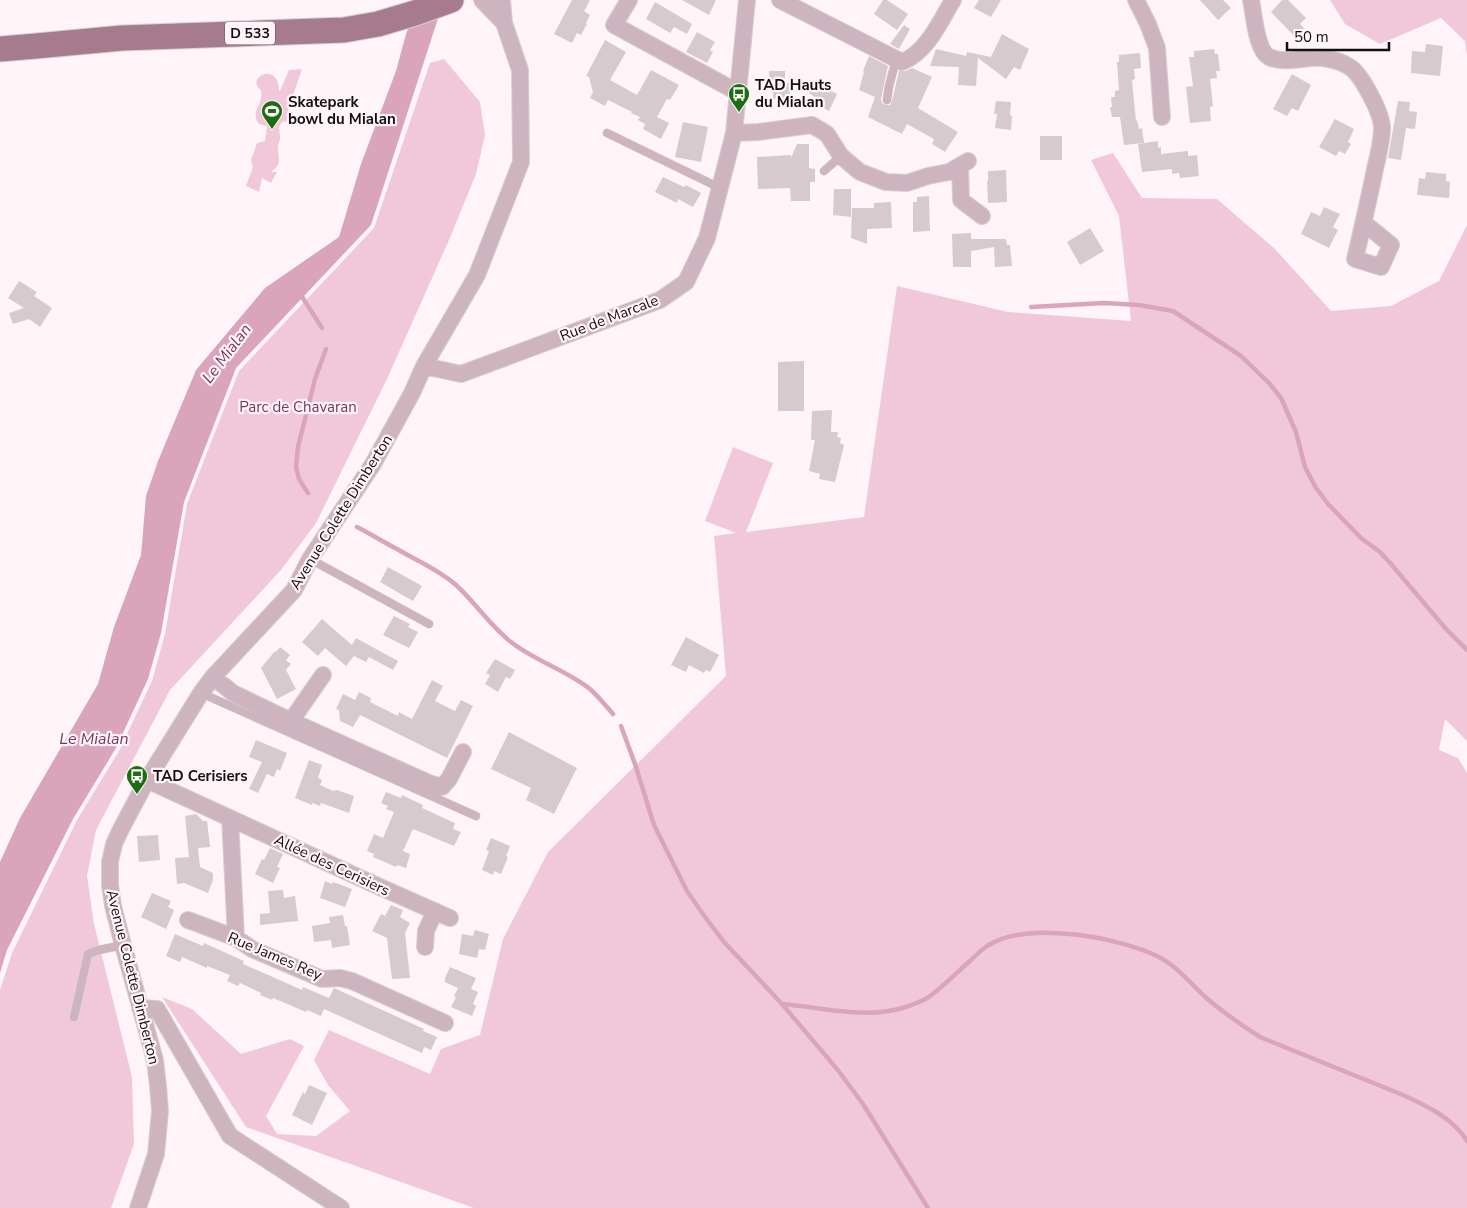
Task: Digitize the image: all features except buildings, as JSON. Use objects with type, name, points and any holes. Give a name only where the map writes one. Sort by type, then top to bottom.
[{"type":"main road","name":"D 533","points":[[0,48],[122,38],[344,30],[378,24],[451,0]]},
{"type":"main road","name":"D 533","points":[[0,36],[61,33],[122,38]]},
{"type":"street","name":"Avenue Colette Dimberton","points":[[482,0],[504,22]]},
{"type":"street","name":"Avenue Colette Dimberton","points":[[138,1208],[156,1154],[160,1111],[154,1060],[113,906],[110,886],[110,862],[114,844],[147,780],[201,693],[213,677],[294,590],[310,560],[374,464],[412,393],[424,366],[477,275],[522,162],[520,70],[504,22],[502,0]]},
{"type":"street","points":[[629,0],[614,25],[739,93]]},
{"type":"street","name":"Rue de Marcale","points":[[424,366],[461,374],[660,300],[686,282],[707,238],[734,133],[747,0]]},
{"type":"street","points":[[780,0],[902,62],[911,58],[928,42],[953,0]]},
{"type":"street","points":[[1136,0],[1157,48],[1162,117]]},
{"type":"street","points":[[1251,0],[1258,41],[1268,56],[1284,60],[1323,58],[1349,66],[1366,86],[1382,127],[1378,156],[1355,259],[1381,268],[1391,245],[1364,223]]},
{"type":"street","points":[[734,133],[812,125],[827,134],[841,156],[860,172],[886,182],[907,183],[949,172],[964,164],[961,200],[982,216]]},
{"type":"street","points":[[291,721],[324,675]]},
{"type":"street","points":[[213,677],[233,693],[291,721],[429,783],[442,787],[449,780],[463,752]]},
{"type":"street","name":"Allée des Cerisiers","points":[[147,780],[442,915],[426,931],[425,947]]},
{"type":"street","points":[[230,818],[236,938]]},
{"type":"street","name":"Rue James Rey","points":[[188,920],[236,938],[252,949],[322,979],[340,978],[352,981],[445,1023]]},
{"type":"street","points":[[140,1008],[157,1009],[230,1136],[341,1208]]},
{"type":"lane","points":[[887,100],[896,60]]},
{"type":"lane","points":[[608,133],[720,188]]},
{"type":"lane","points":[[824,171],[841,156]]},
{"type":"lane","points":[[310,560],[429,624]]},
{"type":"lane","points":[[201,693],[476,816]]},
{"type":"lane","points":[[74,1017],[88,954],[123,945]]},
{"type":"green space","points":[[1330,0],[1467,0],[1467,57],[1465,41],[1441,18],[1380,44],[1345,24]]},
{"type":"green space","name":"Parc de Chavaran","points":[[444,59],[480,102],[485,135],[476,174],[449,240],[387,379],[316,523],[281,570],[170,690],[96,830],[87,876],[94,924],[132,1077],[134,1144],[111,1208],[0,1208],[0,990],[12,953],[77,820],[119,751],[152,681],[165,634],[187,504],[239,371],[374,228],[430,63]]},
{"type":"green space","name":"Skatepark bowl du Mialan","points":[[302,69],[288,110],[293,112],[289,123],[284,121],[279,127],[279,161],[271,172],[277,172],[271,183],[262,178],[259,192],[246,186],[253,167],[251,160],[257,143],[265,141],[267,126],[259,124],[256,119],[256,112],[261,101],[261,90],[257,85],[257,81],[264,74],[274,76],[280,91],[289,70]]},
{"type":"green space","points":[[1113,153],[1142,198],[1217,199],[1275,249],[1331,311],[1391,306],[1439,281],[1467,225],[1467,741],[1445,719],[1439,750],[1458,758],[1467,773],[1467,1208],[474,1208],[246,1127],[162,997],[192,1009],[241,1054],[290,1039],[304,1046],[266,1116],[277,1134],[316,1136],[350,1111],[328,1085],[314,1060],[329,1030],[430,1074],[441,1049],[480,1035],[503,939],[548,852],[726,676],[714,536],[736,533],[705,521],[733,447],[773,463],[746,532],[864,517],[897,286],[1008,312],[1131,321],[1119,216],[1091,160]]},
{"type":"water","name":"Le Mialan","points":[[420,0],[444,0],[371,225],[236,368],[184,502],[161,633],[148,679],[116,748],[73,819],[7,950],[0,973],[0,862],[20,818],[98,684],[114,627],[141,555],[146,496],[158,461],[196,370],[265,288],[339,237],[361,164],[396,71],[406,34]]},
{"type":"waterway","points":[[299,292],[322,328]]},
{"type":"waterway","points":[[1031,307],[1104,303],[1139,305],[1173,311],[1241,356],[1269,383],[1281,398],[1296,432],[1305,467],[1316,488],[1328,504],[1361,538],[1380,552],[1446,629],[1467,650]]},
{"type":"waterway","points":[[308,493],[299,479],[296,467],[298,447],[315,379],[326,349]]},
{"type":"waterway","points":[[357,527],[449,579],[496,629],[511,642],[530,655],[581,682],[613,714]]},
{"type":"waterway","points":[[621,726],[654,825],[687,891],[724,942],[782,1004],[837,1069],[863,1104],[928,1208]]},
{"type":"waterway","points":[[782,1004],[844,1012],[891,1011],[928,998],[987,946],[1004,938],[1025,934],[1049,933],[1097,938],[1121,943],[1159,957],[1177,969],[1215,1006],[1260,1037],[1421,1104],[1447,1119],[1467,1141]]},
{"type":"place","name":"TAD Hauts du Mialan","points":[[739,113]]},
{"type":"place","name":"Skatepark bowl du Mialan","points":[[272,130]]},
{"type":"place","name":"TAD Cerisiers","points":[[137,795]]}]
